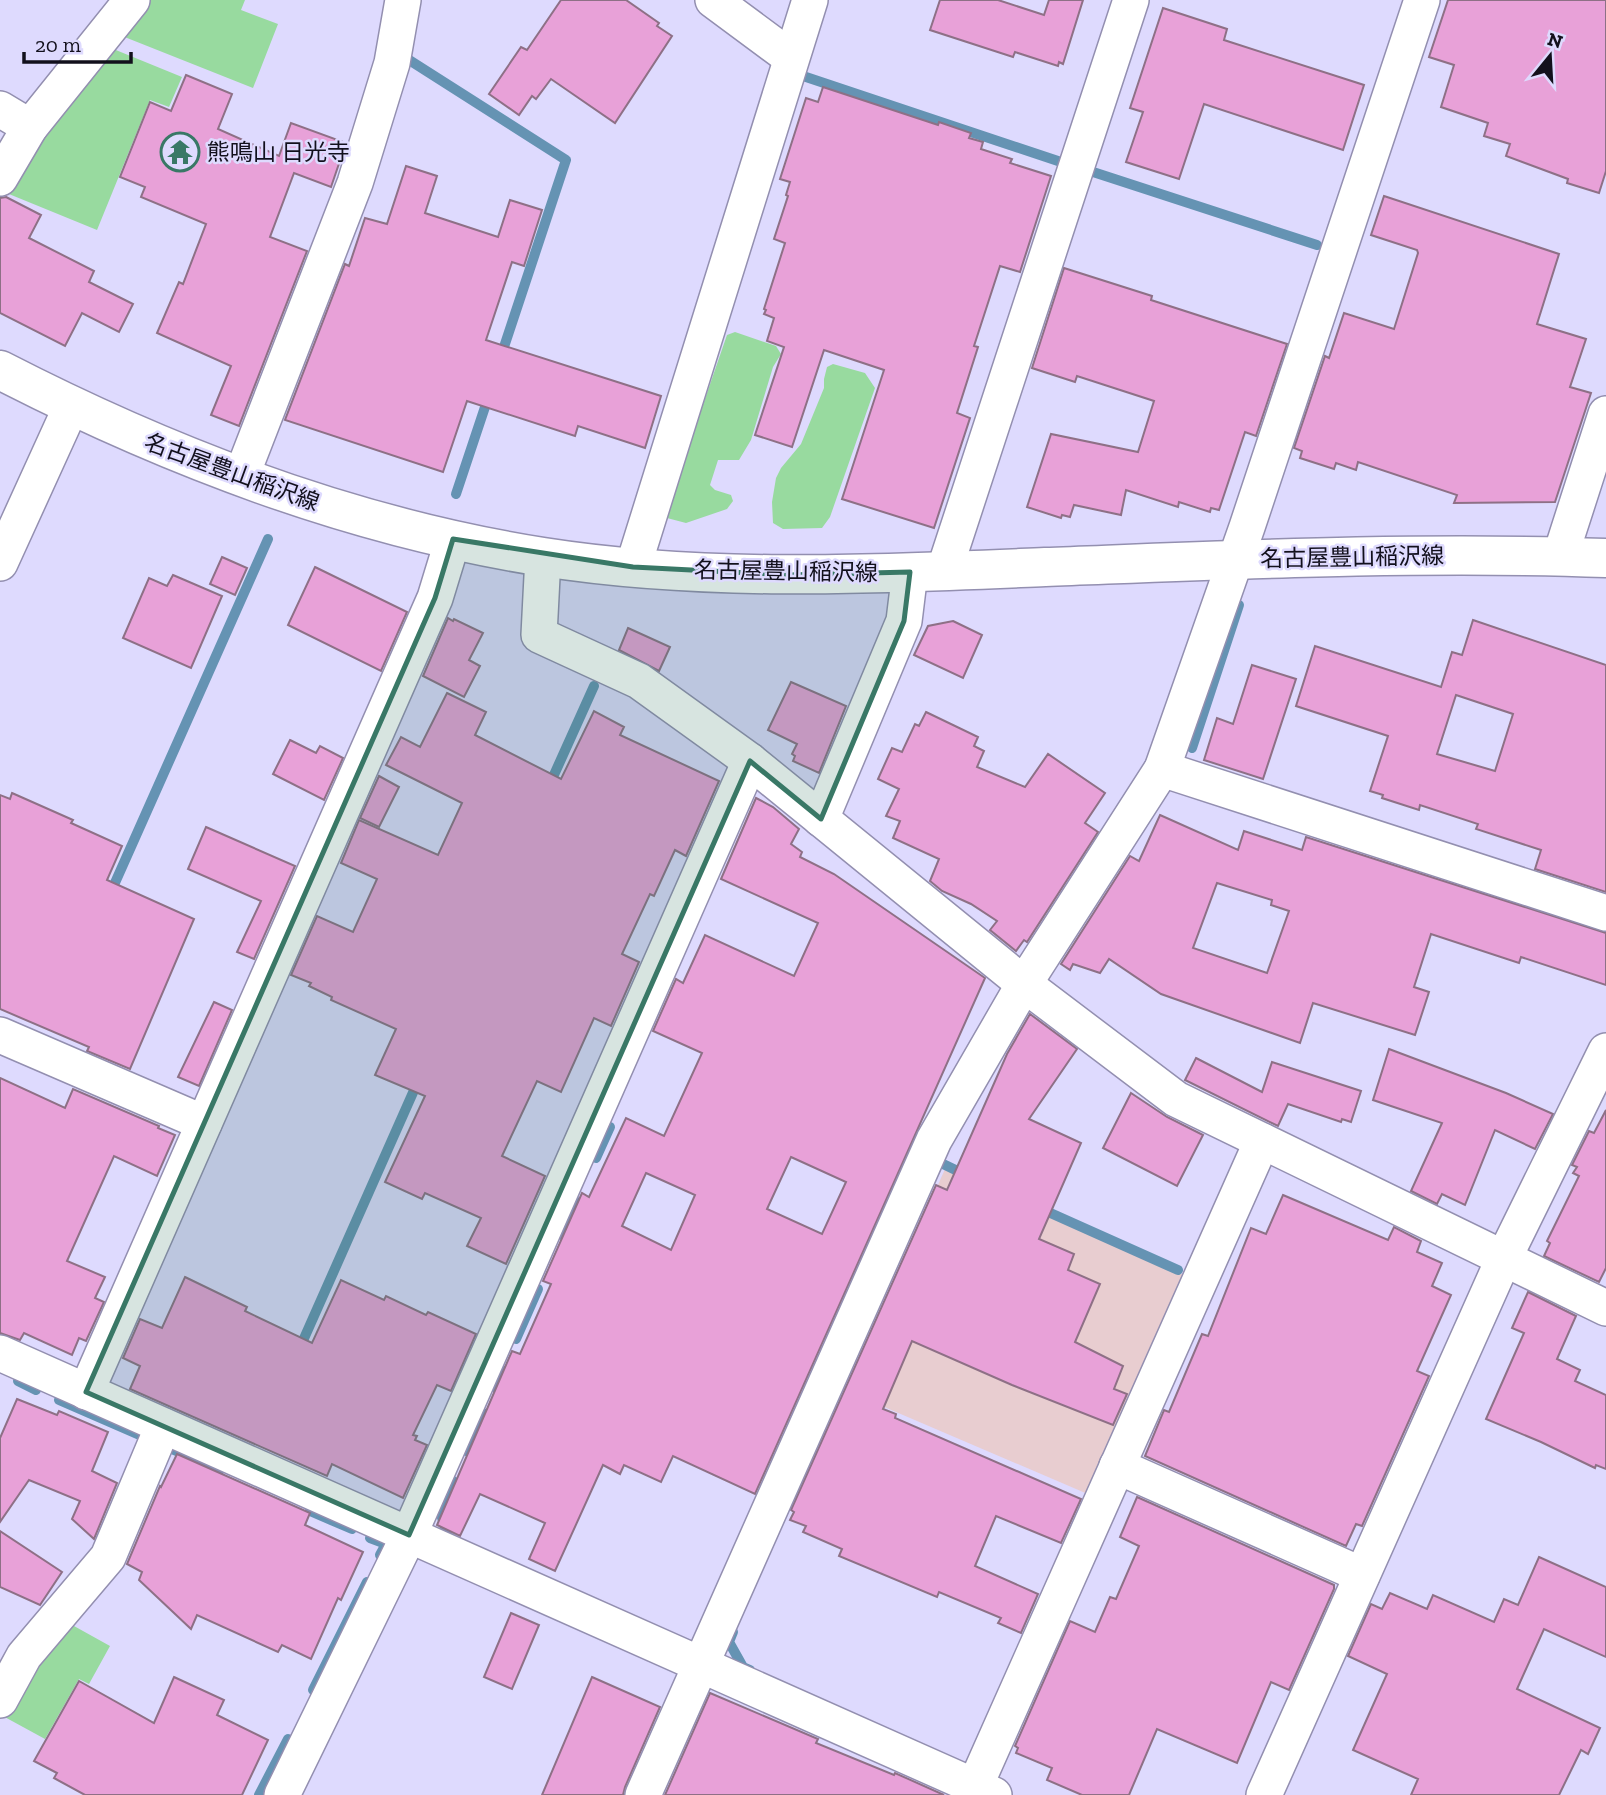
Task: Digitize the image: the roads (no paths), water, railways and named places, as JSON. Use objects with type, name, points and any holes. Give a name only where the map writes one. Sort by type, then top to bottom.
[{"type":"main road","name":"名古屋豊山稲沢線","points":[[0,370],[71,407],[166,449],[314,503],[383,523],[543,557],[633,567],[788,575],[1236,559],[1430,556],[1606,558]]},
{"type":"street","points":[[0,178],[30,127],[132,0]]},
{"type":"street","points":[[241,477],[355,183],[392,63],[402,0]]},
{"type":"street","points":[[713,0],[790,57]]},
{"type":"street","points":[[633,567],[790,57],[810,0]]},
{"type":"street","points":[[821,819],[927,572],[1131,0]]},
{"type":"street","points":[[643,1795],[934,1140],[1024,984],[1162,769],[1236,559],[1422,0]]},
{"type":"street","points":[[0,109],[30,127]]},
{"type":"street","points":[[0,563],[71,407]]},
{"type":"street","points":[[1560,557],[1606,414]]},
{"type":"street","points":[[86,1392],[435,598],[453,539]]},
{"type":"street","points":[[543,557],[539,635],[639,681],[750,761],[1024,984],[1176,1099],[1606,1308]]},
{"type":"street","points":[[282,1795],[408,1535],[750,761]]},
{"type":"street","points":[[1162,769],[1606,913]]},
{"type":"street","points":[[0,1035],[204,1123]]},
{"type":"street","points":[[1264,1795],[1504,1258],[1606,1051]]},
{"type":"street","points":[[0,1353],[86,1392],[158,1436],[408,1535],[980,1792],[1118,1465],[1262,1141]]},
{"type":"street","points":[[0,1700],[24,1656],[108,1557],[158,1436]]},
{"type":"street","points":[[1118,1465],[1362,1575]]},
{"type":"waterway","points":[[406,58],[566,160],[500,359]]},
{"type":"waterway","points":[[803,76],[1058,161]]},
{"type":"waterway","points":[[1090,171],[1317,245]]},
{"type":"waterway","points":[[456,494],[489,395]]},
{"type":"waterway","points":[[110,894],[268,539]]},
{"type":"waterway","points":[[1192,748],[1239,605]]},
{"type":"waterway","points":[[549,786],[594,686]]},
{"type":"waterway","points":[[298,1352],[419,1079]]},
{"type":"waterway","points":[[596,1158],[610,1127]]},
{"type":"waterway","points":[[941,1163],[968,1176]]},
{"type":"waterway","points":[[562,1235],[577,1202]]},
{"type":"waterway","points":[[1037,1207],[1178,1270]]},
{"type":"waterway","points":[[516,1339],[538,1289]]},
{"type":"waterway","points":[[494,1387],[502,1370]]},
{"type":"waterway","points":[[18,1381],[36,1390]]},
{"type":"waterway","points":[[59,1400],[220,1470]]},
{"type":"waterway","points":[[466,1451],[483,1413]]},
{"type":"waterway","points":[[453,1481],[440,1510],[447,1536],[454,1540]]},
{"type":"waterway","points":[[310,1511],[352,1529]]},
{"type":"waterway","points":[[370,1538],[386,1544],[380,1555]]},
{"type":"waterway","points":[[313,1690],[367,1582]]},
{"type":"waterway","points":[[733,1632],[729,1642],[743,1667],[750,1670]]},
{"type":"waterway","points":[[259,1795],[288,1739]]},
{"type":"place","name":"熊鳴山 日光寺","points":[[180,152]]}]
